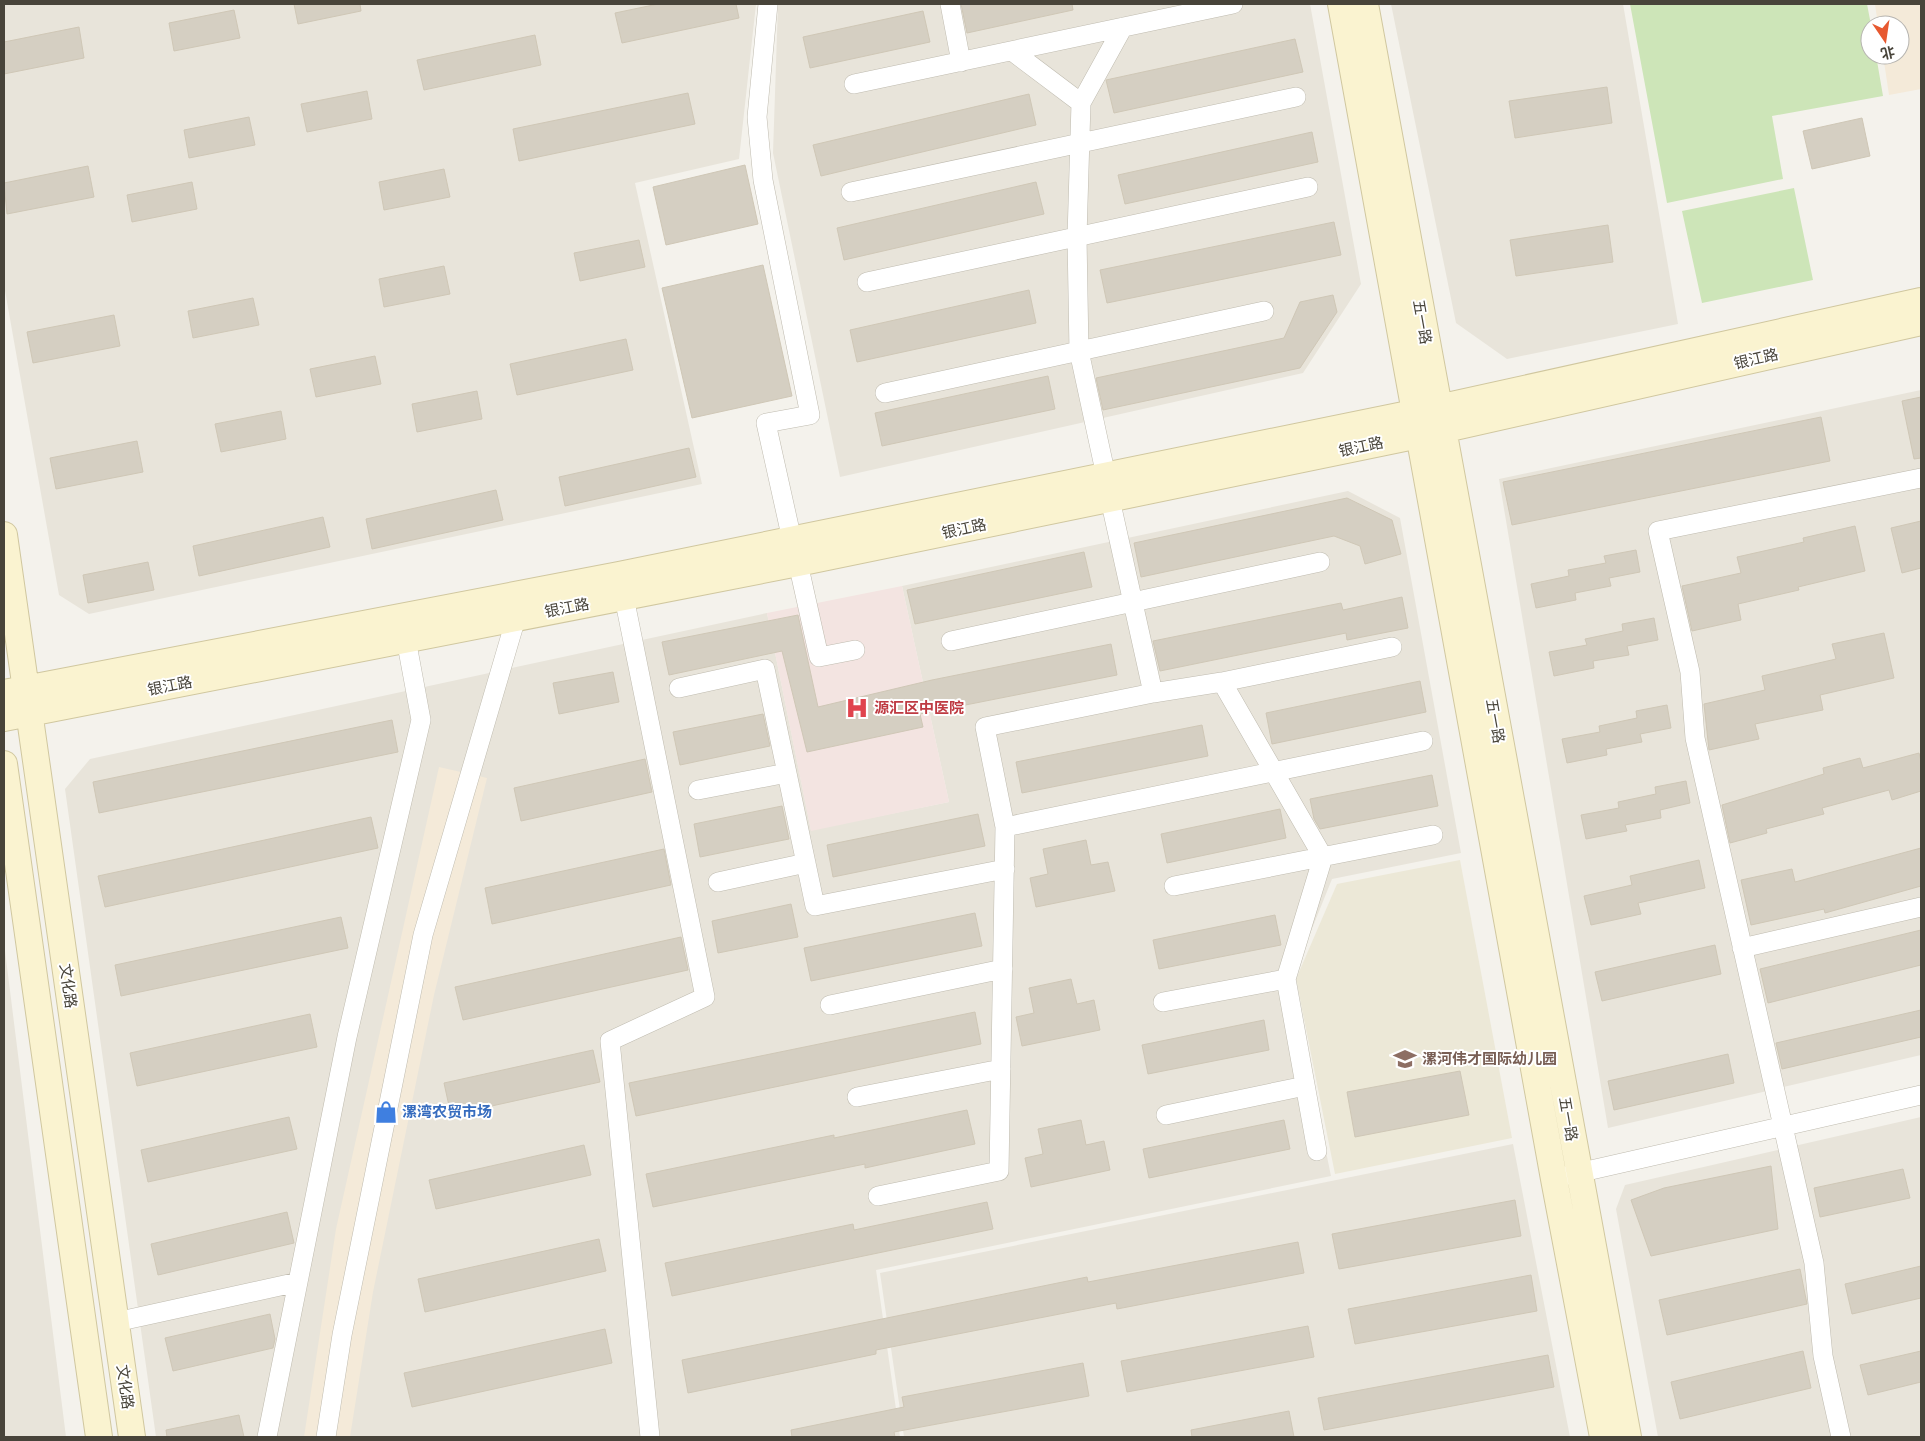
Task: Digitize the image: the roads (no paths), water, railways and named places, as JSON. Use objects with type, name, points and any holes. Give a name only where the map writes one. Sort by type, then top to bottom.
[{"type":"street","points":[[768,4],[757,117],[762,180],[810,415],[766,423],[819,657],[855,650]]},
{"type":"street","points":[[950,4],[961,62]]},
{"type":"street","points":[[854,84],[1123,27],[1169,11],[1233,4]]},
{"type":"street","name":"五一路","points":[[1341,4],[1428,422],[1566,1176],[1603,1437]]},
{"type":"street","name":"五一路","points":[[1365,4],[1428,422]]},
{"type":"street","points":[[1123,27],[1081,102],[1077,237],[1079,351],[1153,693]]},
{"type":"street","points":[[1012,51],[1081,102]]},
{"type":"street","points":[[851,192],[1296,97]]},
{"type":"street","points":[[866,282],[1308,187]]},
{"type":"street","name":"银江路","points":[[1428,422],[1921,301]]},
{"type":"street","points":[[885,393],[1264,311]]},
{"type":"street","name":"银江路","points":[[4,718],[20,699],[621,586],[1921,322]]},
{"type":"street","points":[[1841,1437],[1823,1356],[1814,1263],[1695,738],[1690,672],[1658,531],[1921,478]]},
{"type":"street","name":"文化路","points":[[4,535],[20,699],[132,1437]]},
{"type":"street","points":[[951,642],[1320,562]]},
{"type":"street","points":[[621,586],[705,998],[610,1041],[650,1437]]},
{"type":"street","name":"银江路","points":[[404,628],[516,618],[621,586]]},
{"type":"street","points":[[326,1437],[342,1335],[423,935],[516,618]]},
{"type":"street","points":[[267,1437],[347,1037],[421,720],[404,628]]},
{"type":"street","points":[[878,1196],[999,1171],[1005,827],[985,727],[1153,693],[1222,682],[1392,647]]},
{"type":"street","points":[[679,688],[765,669],[815,906],[1005,869]]},
{"type":"street","points":[[1222,682],[1323,856],[1286,979],[1317,1151]]},
{"type":"street","points":[[1005,827],[1423,741]]},
{"type":"street","points":[[4,764],[98,1437]]},
{"type":"street","points":[[698,790],[787,773]]},
{"type":"street","points":[[1174,886],[1432,835]]},
{"type":"street","points":[[718,882],[806,864]]},
{"type":"street","points":[[1742,948],[1921,908]]},
{"type":"street","points":[[830,1005],[1003,969]]},
{"type":"street","points":[[1163,1002],[1286,979]]},
{"type":"street","points":[[857,1097],[1001,1069]]},
{"type":"street","points":[[1166,1115],[1306,1086]]},
{"type":"street","points":[[1566,1176],[1921,1095]]},
{"type":"street","name":"五一路","points":[[1566,1176],[1628,1437]]},
{"type":"street","points":[[116,1322],[298,1282]]},
{"type":"place","name":"源汇区中医院","points":[[857,708]]},
{"type":"place","name":"漯河伟才国际幼儿园","points":[[1405,1059]]},
{"type":"place","name":"漯湾农贸市场","points":[[386,1112]]}]
